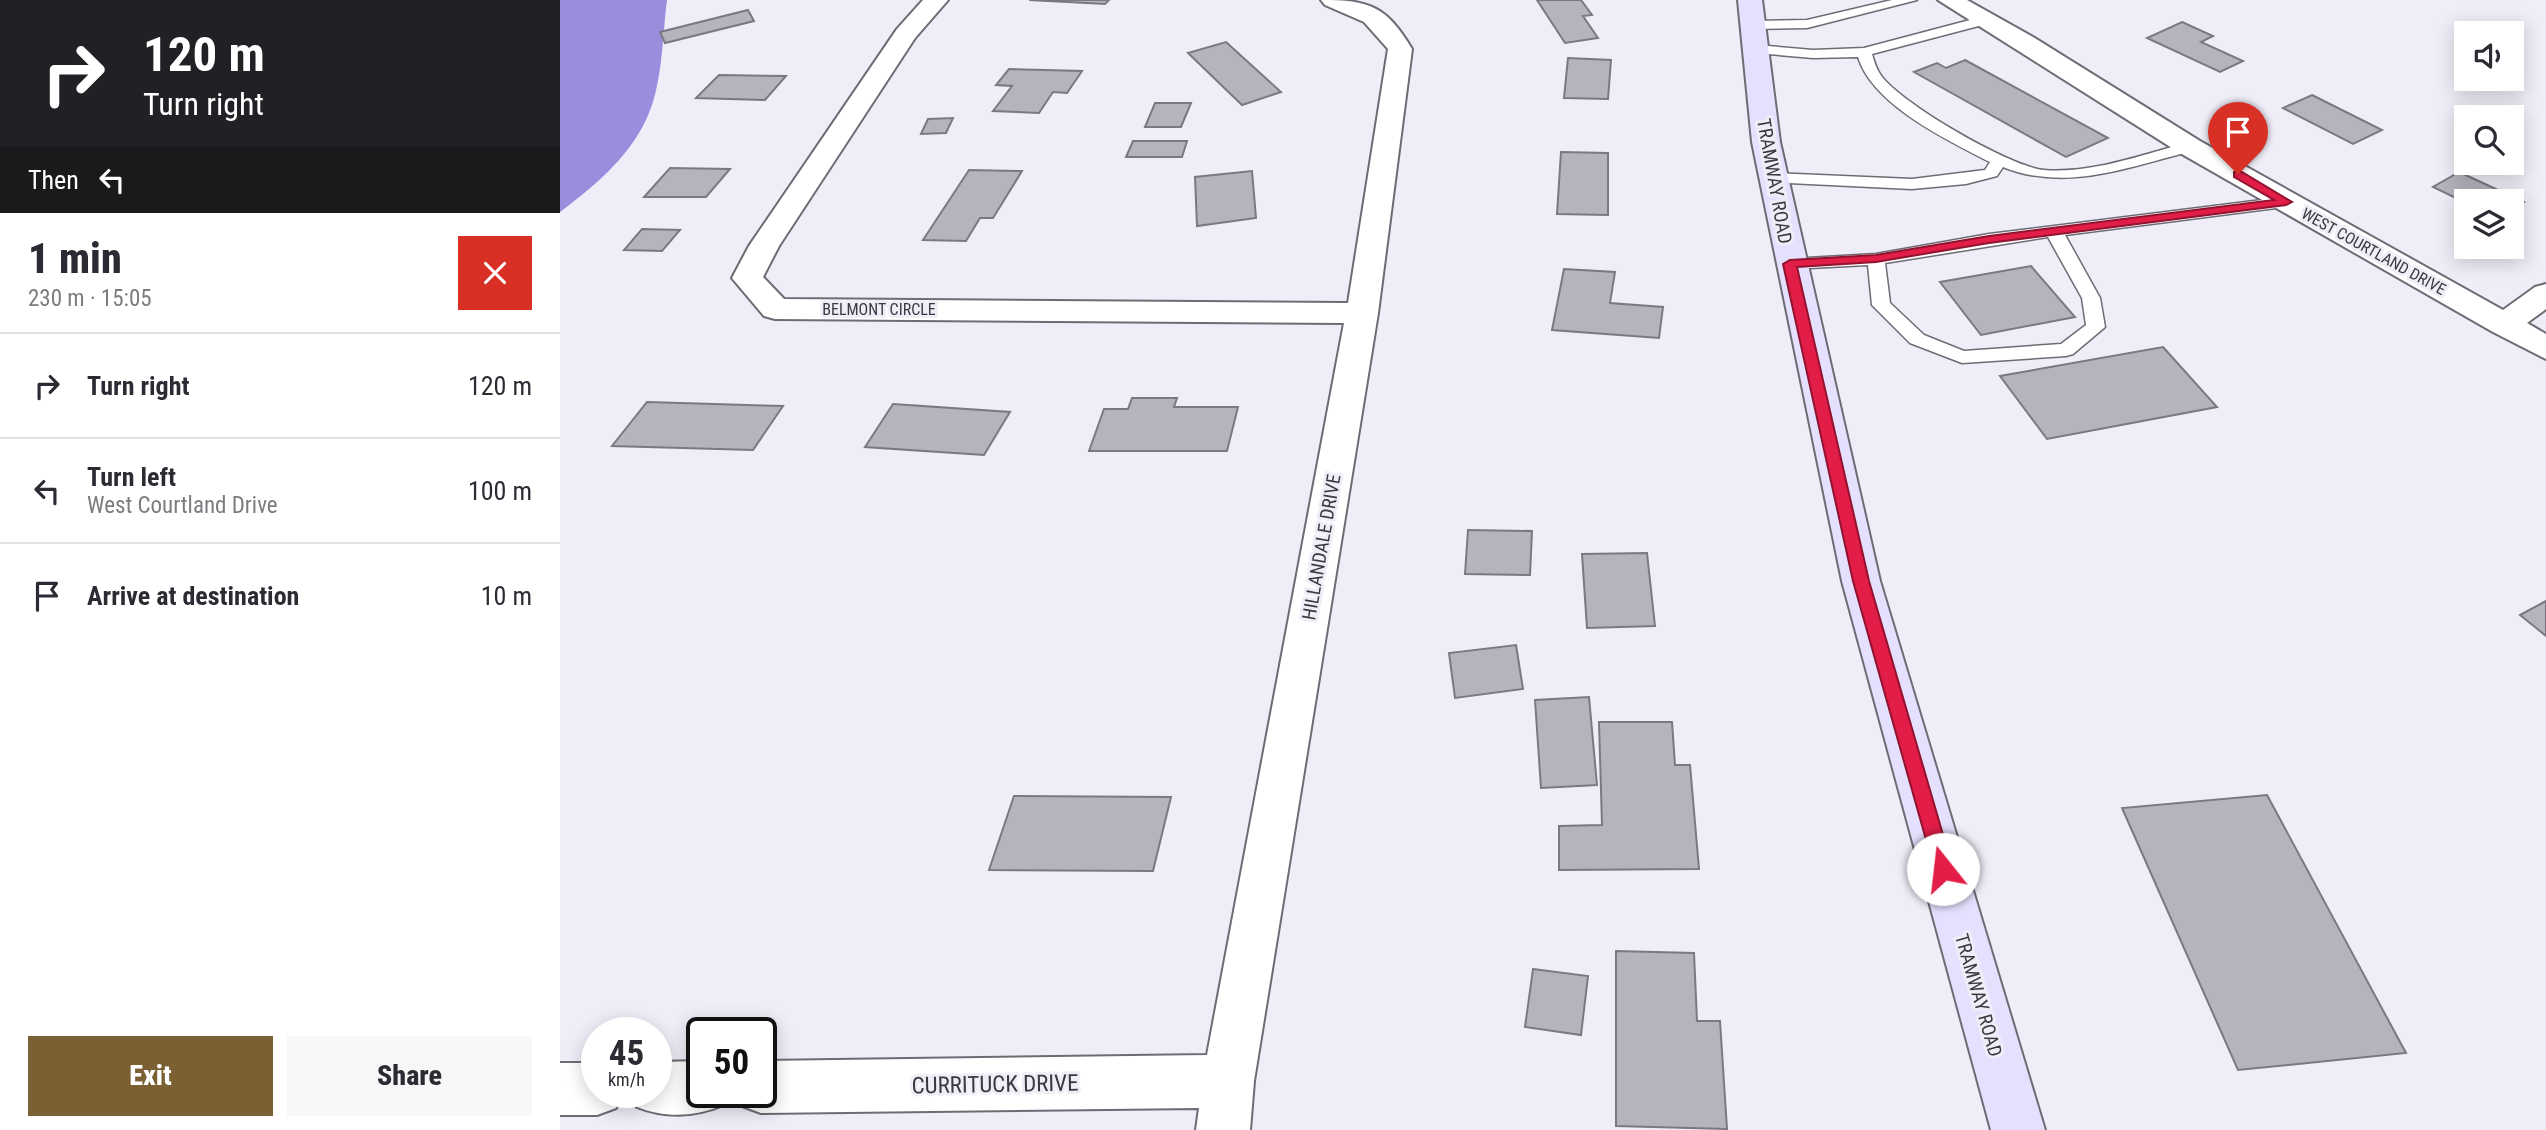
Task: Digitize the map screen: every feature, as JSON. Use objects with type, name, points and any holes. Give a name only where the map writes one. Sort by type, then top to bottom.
[{"type":"main road","name":"TRAMWAY ROAD","points":[[1753,25],[1773,178],[1861,581],[2018,1130]]},
{"type":"street","name":"BELMONT CIRCLE","points":[[936,0],[906,34],[764,246],[747,278],[775,309],[1362,313]]},
{"type":"street","name":"HILLANDALE DRIVE","points":[[1226,1106],[1362,313],[1400,49],[1388,27],[1358,7],[1333,0]]},
{"type":"street","name":"WEST COURTLAND DRIVE","points":[[1951,0],[2190,147],[2546,348]]},
{"type":"street","points":[[2504,325],[2546,294]]},
{"type":"street","name":"CURRITUCK DRIVE","points":[[777,1088],[1226,1106]]},
{"type":"street","points":[[560,1089],[581,1089]]},
{"type":"lane","points":[[1753,25],[1807,24],[1910,0]]},
{"type":"lane","points":[[1875,9],[1919,36]]},
{"type":"lane","points":[[1753,25],[1813,54],[1864,52],[1984,20]]},
{"type":"lane","points":[[1864,52],[1874,78],[1901,101],[1998,162],[2041,175],[2100,167],[2190,147]]},
{"type":"lane","points":[[1773,178],[1868,183],[1966,181],[1992,173],[1998,162]]},
{"type":"lane","points":[[1790,264],[1876,258],[2054,231],[2286,202]]},
{"type":"lane","points":[[1876,258],[1881,305],[1917,339],[1962,357],[2066,350],[2096,327],[2091,298],[2054,231]]},
{"type":"shaded area","points":[[560,0],[667,0],[659,78],[645,122],[619,160],[560,212]]},
{"type":"building","points":[[1029,0],[1109,0],[1105,4]]},
{"type":"building","points":[[1537,0],[1581,0],[1592,15],[1583,16],[1598,38],[1565,43]]},
{"type":"building","points":[[748,10],[754,21],[665,43],[660,32]]},
{"type":"building","points":[[2182,22],[2213,36],[2201,42],[2243,61],[2220,72],[2147,38]]},
{"type":"building","points":[[1226,42],[1281,92],[1242,105],[1188,53]]},
{"type":"building","points":[[1568,58],[1611,60],[1608,99],[1564,98]]},
{"type":"building","points":[[1965,60],[2108,138],[2066,157],[1914,72],[1937,63],[1946,68]]},
{"type":"building","points":[[1009,69],[1082,71],[1067,93],[1053,92],[1039,113],[993,111],[1012,86],[996,85]]},
{"type":"building","points":[[719,75],[786,76],[765,100],[696,98]]},
{"type":"building","points":[[2312,95],[2382,130],[2353,144],[2283,108]]},
{"type":"building","points":[[1155,103],[1191,103],[1181,127],[1145,127]]},
{"type":"building","points":[[953,118],[946,133],[921,134],[928,119]]},
{"type":"building","points":[[1133,141],[1187,141],[1182,157],[1126,157]]},
{"type":"building","points":[[1561,152],[1608,153],[1608,215],[1557,214]]},
{"type":"building","points":[[670,168],[730,169],[706,197],[644,197]]},
{"type":"building","points":[[969,170],[1022,171],[993,218],[980,218],[966,241],[923,240]]},
{"type":"building","points":[[1252,171],[1256,218],[1197,226],[1195,177]]},
{"type":"building","points":[[2454,175],[2466,175],[2496,189],[2454,189],[2454,197],[2433,187]]},
{"type":"building","points":[[642,229],[680,230],[662,251],[624,250]]},
{"type":"building","points":[[2031,266],[2075,317],[1981,335],[1940,282]]},
{"type":"building","points":[[1564,269],[1615,272],[1610,303],[1663,307],[1659,338],[1552,330]]},
{"type":"building","points":[[2163,347],[2217,407],[2047,439],[2000,376]]},
{"type":"building","points":[[1132,398],[1177,398],[1174,407],[1238,407],[1227,451],[1089,451],[1104,409],[1128,409]]},
{"type":"building","points":[[647,402],[783,406],[753,450],[612,446]]},
{"type":"building","points":[[893,404],[1010,412],[984,455],[865,447]]},
{"type":"building","points":[[1468,530],[1532,531],[1530,575],[1465,574]]},
{"type":"building","points":[[1647,553],[1655,626],[1587,628],[1582,554]]},
{"type":"building","points":[[2546,601],[2546,636],[2520,615]]},
{"type":"building","points":[[1516,645],[1523,689],[1455,698],[1449,653]]},
{"type":"building","points":[[1589,697],[1597,785],[1541,788],[1535,700]]},
{"type":"building","points":[[1599,722],[1672,722],[1675,765],[1690,765],[1699,869],[1559,870],[1559,826],[1602,825]]},
{"type":"building","points":[[2267,795],[2406,1053],[2238,1070],[2122,808]]},
{"type":"building","points":[[1014,796],[1171,797],[1153,871],[989,870]]},
{"type":"building","points":[[1616,951],[1694,953],[1697,1021],[1720,1021],[1727,1129],[1616,1126]]},
{"type":"building","points":[[1533,969],[1588,976],[1581,1035],[1525,1027]]},
{"type":"route","points":[[1943,869],[1861,581],[1790,264],[1876,258],[1989,239],[2286,202],[2238,174]]}]
